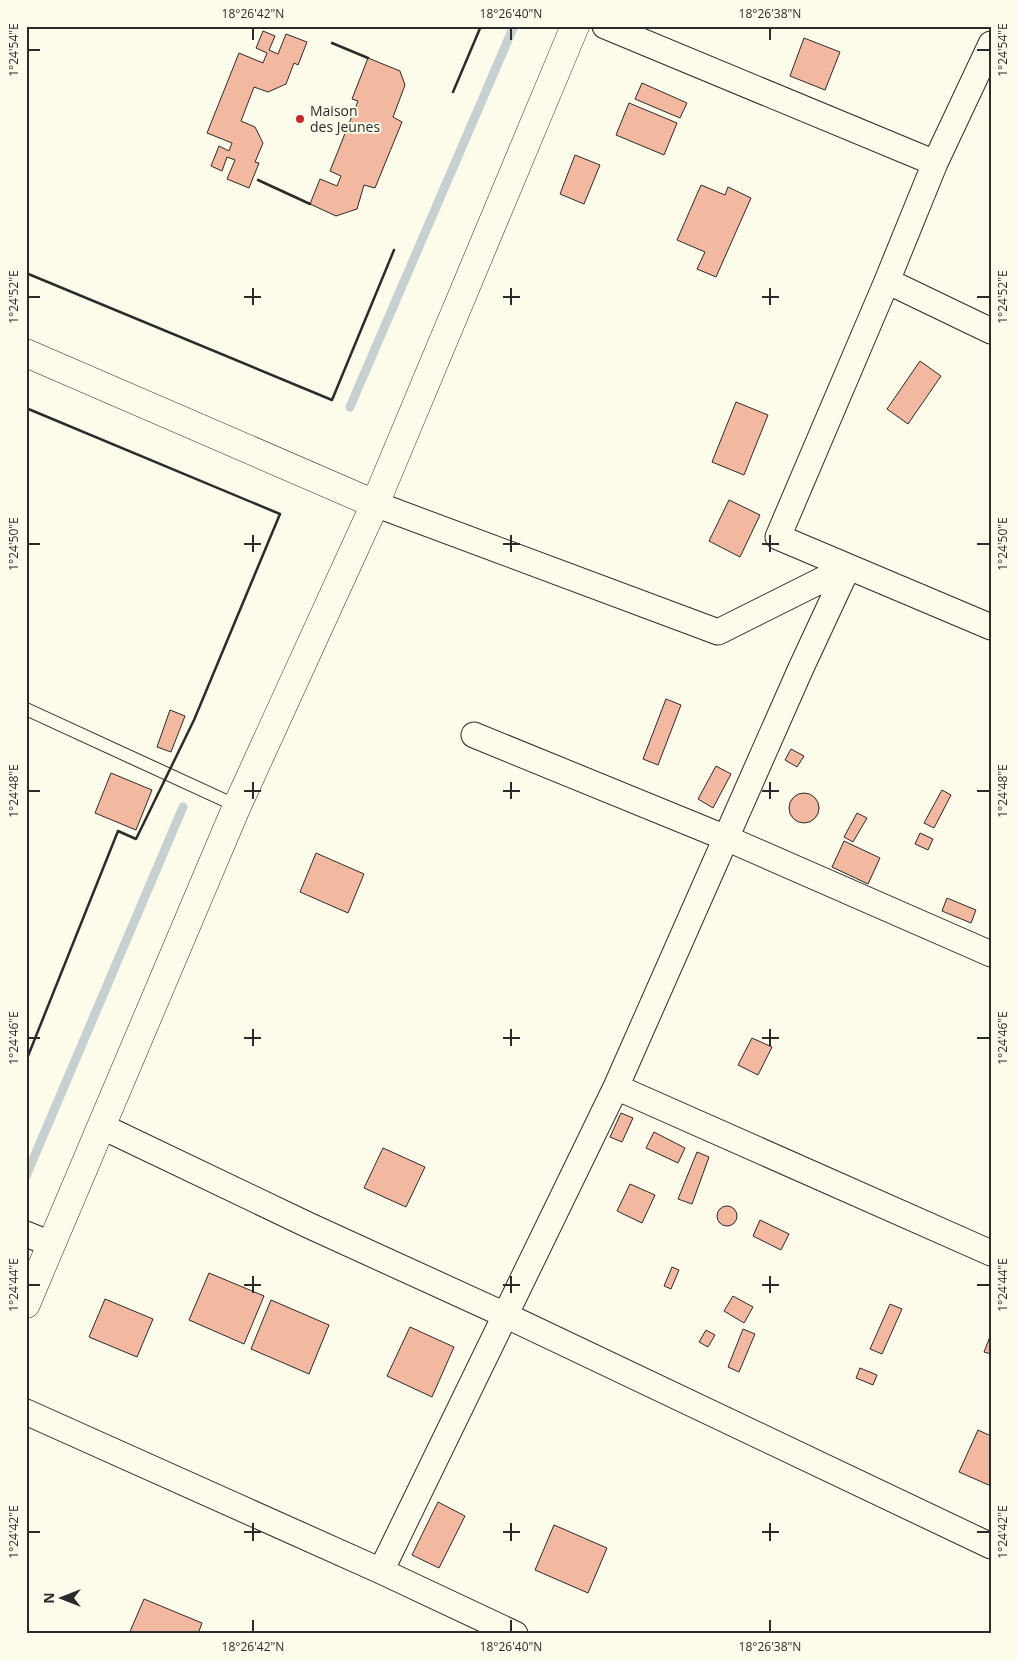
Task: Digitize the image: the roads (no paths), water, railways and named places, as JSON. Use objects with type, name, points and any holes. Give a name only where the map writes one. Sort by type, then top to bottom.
[{"type":"street","points":[[26,1304],[237,806],[375,504],[575,26]]},
{"type":"street","points":[[605,26],[935,163]]},
{"type":"street","points":[[991,44],[935,163],[887,281],[778,536],[991,627]]},
{"type":"street","points":[[887,281],[991,331]]},
{"type":"street","points":[[26,353],[375,504],[718,632],[848,567]]},
{"type":"street","points":[[381,1571],[616,1087],[801,668],[848,567]]},
{"type":"street","points":[[474,735],[726,838],[991,954]]},
{"type":"street","points":[[616,1087],[991,1253]]},
{"type":"street","points":[[103,1126],[308,1225],[505,1315],[991,1546]]},
{"type":"street","points":[[26,1234],[51,1244]]},
{"type":"street","points":[[26,1412],[381,1571],[515,1634]]},
{"type":"lane","points":[[26,709],[237,806]]},
{"type":"waterway","points":[[350,407],[514,26]]},
{"type":"waterway","points":[[26,1176],[183,807]]},
{"type":"place","name":"Maison des Jeunes","points":[[300,119]]}]
